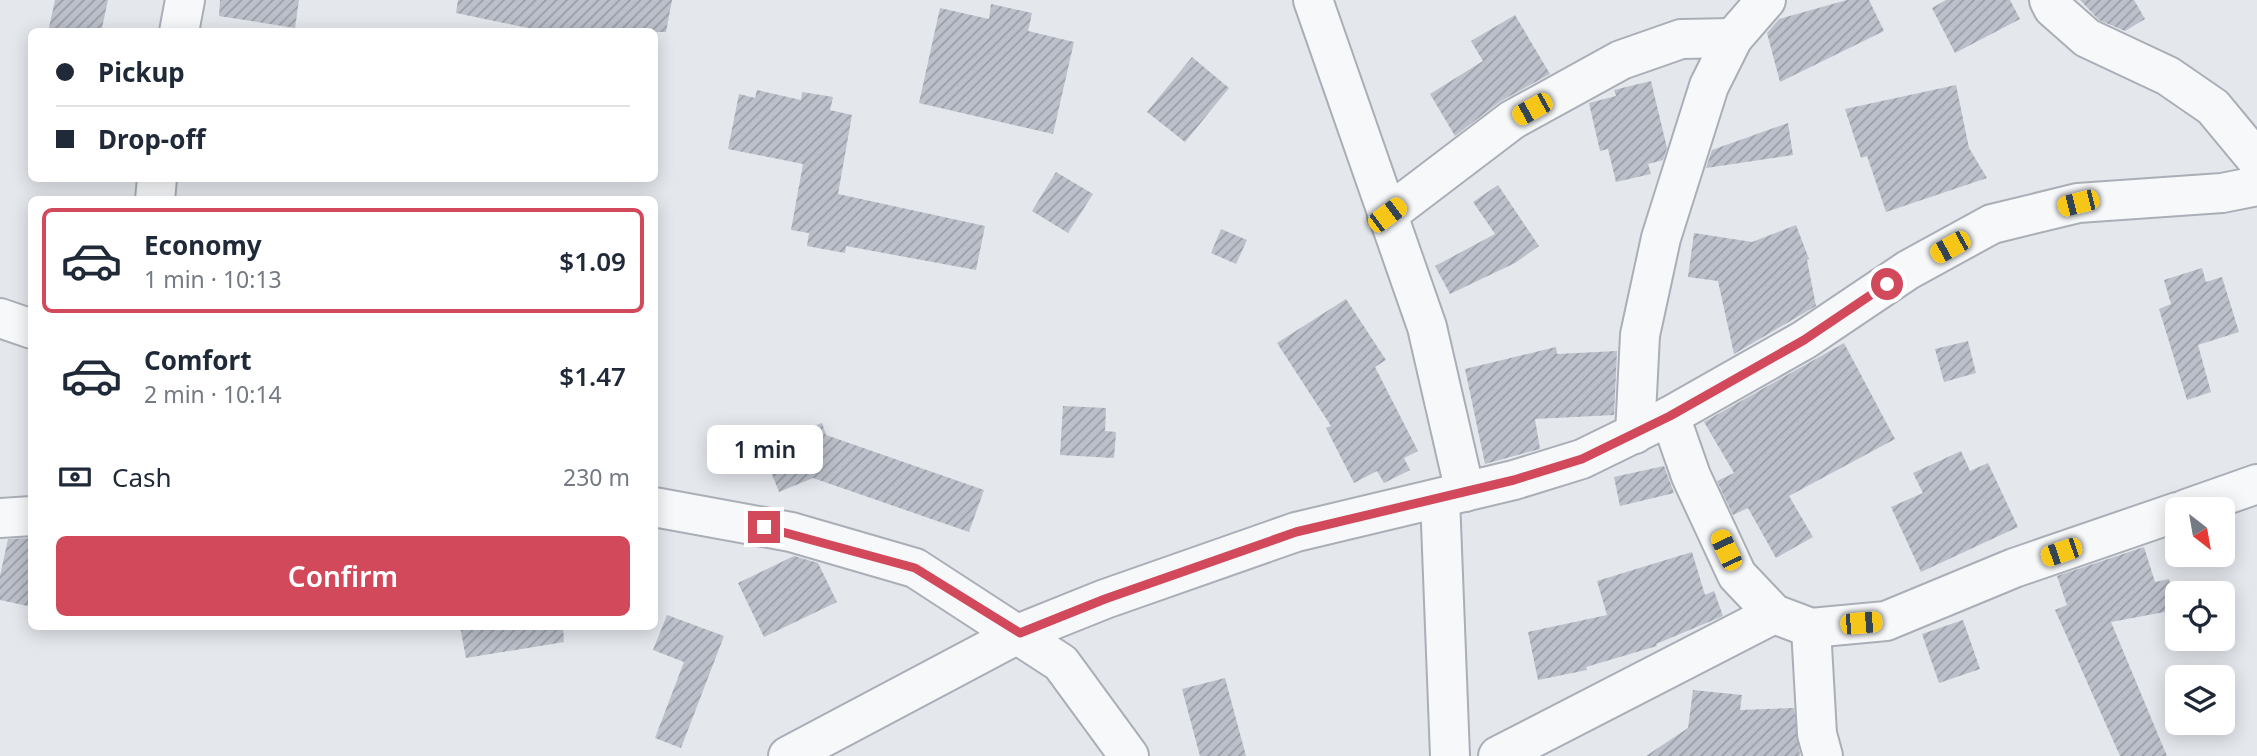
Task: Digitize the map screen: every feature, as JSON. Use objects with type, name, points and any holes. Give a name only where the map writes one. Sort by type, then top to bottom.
[{"type":"street","points":[[180,28],[185,0]]},
{"type":"street","points":[[1314,0],[1427,327],[1453,495],[1450,756]]},
{"type":"street","points":[[1635,434],[1640,335],[1661,238],[1709,86],[1733,38],[1766,0]]},
{"type":"street","points":[[2049,0],[2053,8],[2087,38],[2168,76],[2213,107],[2257,160]]},
{"type":"street","points":[[1387,215],[1512,120],[1621,60],[1681,38],[1733,38]]},
{"type":"street","points":[[788,756],[1020,633],[1105,599],[1296,532],[1453,495],[1582,459],[1670,416],[1804,340],[1908,270],[1992,224],[2078,203],[2222,193],[2257,186]]},
{"type":"street","points":[[0,318],[28,328]]},
{"type":"street","points":[[1670,416],[1691,476],[1737,575],[1774,614],[1811,628],[1886,621],[2014,568],[2165,516]]},
{"type":"street","points":[[2220,497],[2257,484]]},
{"type":"street","points":[[658,508],[791,532],[915,568],[1020,633],[1061,663],[1129,756]]},
{"type":"street","points":[[0,519],[28,516]]},
{"type":"street","points":[[1498,756],[1774,614]]},
{"type":"street","points":[[1811,628],[1817,734],[1823,756]]},
{"type":"building","points":[[55,0],[108,0],[102,28],[49,28]]},
{"type":"building","points":[[220,0],[299,0],[295,28],[219,16]]},
{"type":"building","points":[[458,0],[672,0],[666,32],[658,32],[658,28],[529,28],[456,13]]},
{"type":"building","points":[[1847,0],[1869,0],[1884,31],[1780,82],[1767,33],[1779,19]]},
{"type":"building","points":[[1946,0],[2010,0],[2020,19],[1955,53],[1932,8]]},
{"type":"building","points":[[2080,0],[2134,0],[2145,19],[2125,31],[2099,20]]},
{"type":"building","points":[[991,4],[1032,13],[1028,31],[1074,42],[1053,134],[919,103],[940,8],[989,19]]},
{"type":"building","points":[[1515,15],[1550,74],[1501,101],[1455,136],[1430,94],[1483,61],[1471,41]]},
{"type":"building","points":[[1192,57],[1229,88],[1185,142],[1147,112]]},
{"type":"building","points":[[1651,81],[1667,148],[1663,160],[1648,164],[1651,174],[1616,182],[1608,149],[1600,151],[1589,103],[1616,96],[1614,90]]},
{"type":"building","points":[[1956,85],[1969,148],[1987,178],[1886,212],[1867,156],[1861,158],[1845,109]]},
{"type":"building","points":[[757,90],[801,100],[802,92],[833,97],[830,110],[852,115],[838,194],[985,226],[976,270],[846,246],[845,253],[807,246],[809,233],[791,230],[803,164],[728,149],[739,94],[755,98]]},
{"type":"building","points":[[1788,123],[1793,155],[1706,168],[1712,150]]},
{"type":"building","points":[[1056,172],[1093,194],[1068,233],[1032,211]]},
{"type":"building","points":[[1498,185],[1539,246],[1515,263],[1450,294],[1435,266],[1495,234],[1473,202]]},
{"type":"building","points":[[1796,225],[1809,259],[1807,260],[1816,306],[1734,354],[1718,281],[1688,277],[1694,233],[1752,242]]},
{"type":"building","points":[[1221,229],[1247,240],[1236,264],[1211,253]]},
{"type":"building","points":[[2202,268],[2206,282],[2222,277],[2239,332],[2198,345],[2211,392],[2187,400],[2159,309],[2171,304],[2164,280]]},
{"type":"building","points":[[1346,299],[1386,360],[1375,367],[1418,451],[1404,458],[1410,470],[1384,483],[1377,471],[1354,483],[1326,428],[1331,426],[1277,343]]},
{"type":"building","points":[[1968,341],[1976,373],[1944,382],[1935,349]]},
{"type":"building","points":[[1844,343],[1895,439],[1789,496],[1813,537],[1776,558],[1748,508],[1733,515],[1717,481],[1734,473],[1704,422]]},
{"type":"building","points":[[1556,347],[1557,354],[1617,351],[1614,415],[1535,419],[1540,449],[1485,464],[1465,369]]},
{"type":"building","points":[[1063,406],[1106,408],[1105,431],[1116,432],[1114,458],[1060,455]]},
{"type":"building","points":[[822,423],[826,435],[984,490],[969,532],[813,478],[779,492],[761,447]]},
{"type":"building","points":[[1961,451],[1970,471],[1988,463],[2018,527],[1921,572],[1891,507],[1923,493],[1913,473]]},
{"type":"building","points":[[1664,466],[1674,493],[1620,506],[1614,477]]},
{"type":"building","points":[[28,538],[28,606],[0,600],[0,576],[8,539]]},
{"type":"building","points":[[2144,547],[2155,582],[2169,579],[2165,581],[2165,612],[2111,622],[2167,756],[2120,756],[2055,610],[2067,605],[2057,576]]},
{"type":"building","points":[[1692,552],[1705,595],[1714,591],[1723,616],[1656,644],[1657,646],[1586,667],[1587,670],[1538,680],[1528,632],[1607,615],[1597,581]]},
{"type":"building","points":[[794,556],[818,563],[837,602],[764,637],[738,583]]},
{"type":"building","points":[[667,615],[724,636],[681,748],[655,738],[684,662],[653,650]]},
{"type":"building","points":[[1963,620],[1980,669],[1939,683],[1922,634]]},
{"type":"building","points":[[461,630],[563,630],[564,642],[466,658]]},
{"type":"building","points":[[1225,678],[1246,756],[1200,756],[1182,689]]},
{"type":"building","points":[[1693,690],[1742,695],[1740,710],[1794,708],[1800,756],[1646,756],[1688,728]]},
{"type":"route","points":[[764,527],[791,532],[915,568],[1020,633],[1105,599],[1296,532],[1514,480],[1582,459],[1670,416],[1804,340],[1887,284]]}]
